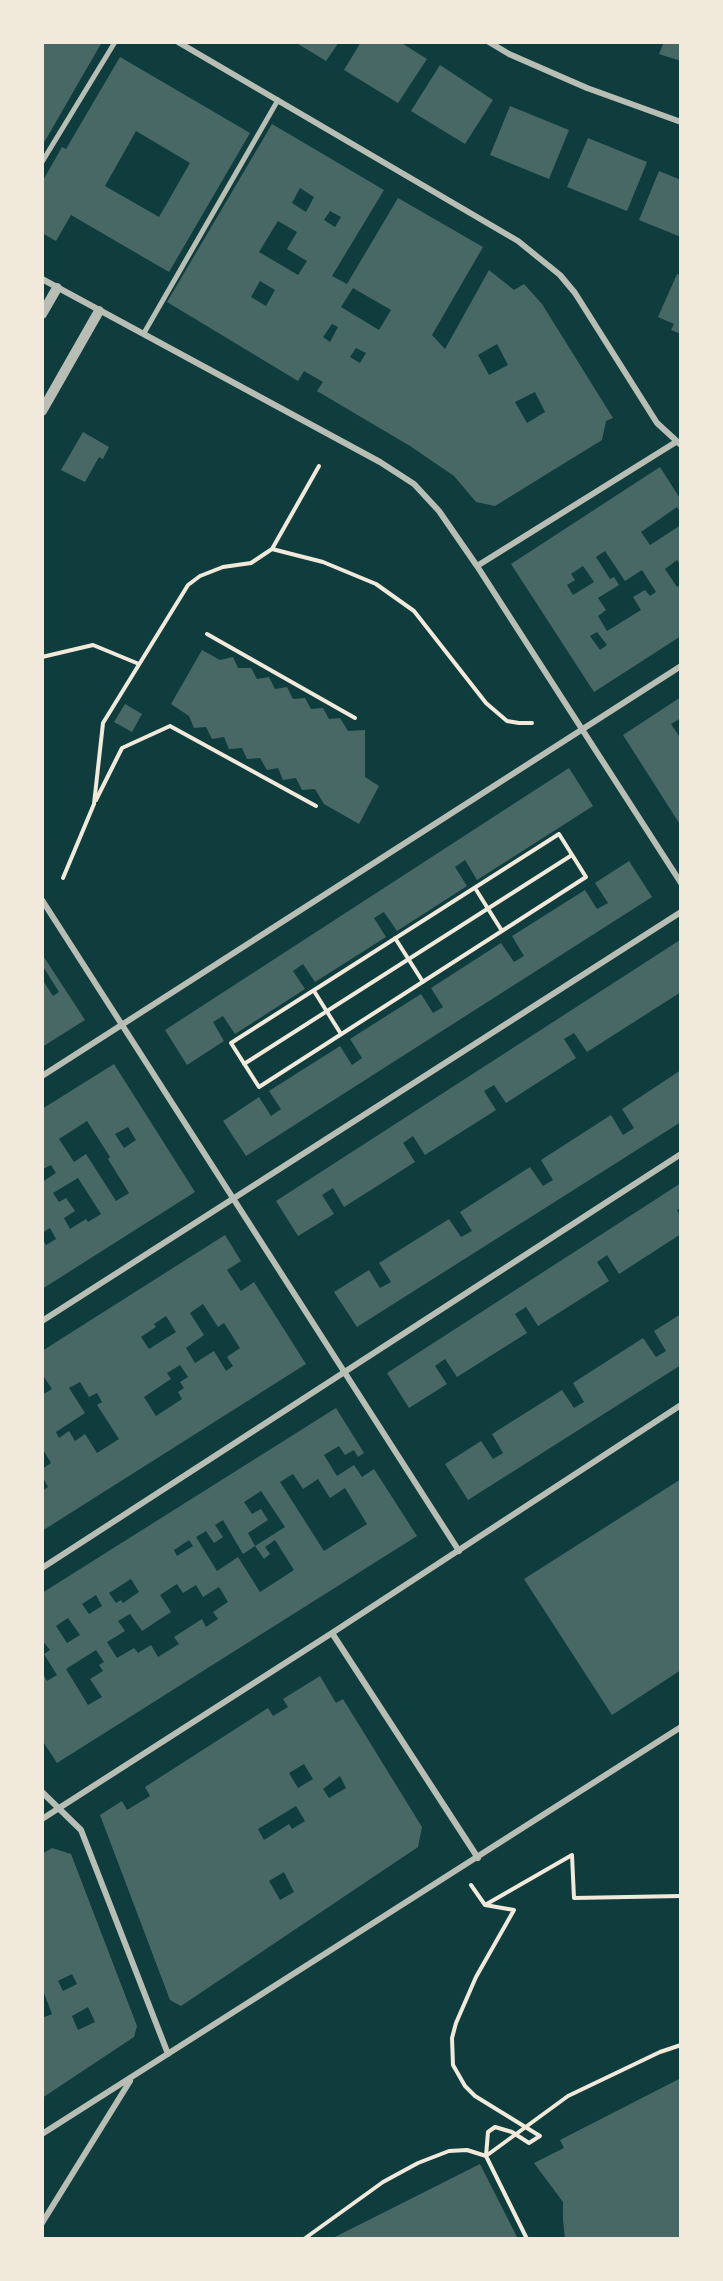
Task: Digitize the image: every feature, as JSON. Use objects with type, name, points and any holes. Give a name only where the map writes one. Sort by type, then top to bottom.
[{"type":"street","points":[[42,162],[115,42]]},
{"type":"street","points":[[178,42],[518,241],[560,275],[574,293],[657,423],[679,444],[477,566]]},
{"type":"street","points":[[489,42],[509,54],[587,88],[681,122]]},
{"type":"street","points":[[144,333],[279,100]]},
{"type":"street","points":[[42,279],[380,462],[414,484],[439,511],[477,566],[681,883]]},
{"type":"street","points":[[42,314],[57,288]]},
{"type":"street","points":[[42,411],[99,311]]},
{"type":"street","points":[[42,1076],[681,666]]},
{"type":"street","points":[[42,900],[459,1551]]},
{"type":"street","points":[[42,1321],[681,912]]},
{"type":"street","points":[[42,1568],[681,1154]]},
{"type":"street","points":[[42,1819],[459,1551],[681,1405]]},
{"type":"street","points":[[332,1633],[478,1858]]},
{"type":"street","points":[[42,2134],[681,1727]]},
{"type":"street","points":[[42,1792],[81,1830],[168,2054]]},
{"type":"street","points":[[42,2223],[131,2078]]},
{"type":"path","points":[[94,804],[103,723],[188,585],[200,576],[223,567],[251,563],[272,549],[319,466]]},
{"type":"path","points":[[272,549],[323,562],[376,584],[414,611],[473,688],[493,709],[507,721],[532,723]]},
{"type":"path","points":[[207,634],[355,718]]},
{"type":"path","points":[[42,657],[93,645],[140,664]]},
{"type":"path","points":[[63,878],[94,804],[122,748],[170,726],[316,806]]},
{"type":"path","points":[[559,834],[572,855],[586,877],[259,1087],[231,1043],[559,834]]},
{"type":"path","points":[[244,1064],[572,855]]},
{"type":"path","points":[[475,888],[502,931]]},
{"type":"path","points":[[395,938],[423,982]]},
{"type":"path","points":[[314,991],[341,1034]]},
{"type":"path","points":[[485,1905],[572,1855],[574,1898],[681,1896]]},
{"type":"path","points":[[460,1869],[485,1905],[514,1910],[476,1977],[456,2023],[452,2038],[453,2065],[465,2086],[475,2096],[540,2136],[529,2142],[512,2132],[495,2127],[488,2132],[486,2156],[527,2239]]},
{"type":"path","points":[[486,2156],[568,2096],[681,2044]]},
{"type":"path","points":[[304,2239],[383,2182],[418,2163],[449,2151],[467,2150],[486,2156]]},
{"type":"building","points":[[42,42],[102,42],[42,146]]},
{"type":"building","points":[[295,42],[339,42],[326,61]]},
{"type":"building","points":[[361,42],[400,42],[427,59],[398,103],[344,70]]},
{"type":"building","points":[[664,42],[681,42],[681,61],[659,54]]},
{"type":"building","points":[[120,57],[250,133],[169,272],[71,215],[56,241],[42,233],[42,182],[62,147],[66,149]],"holes":[[[136,131],[190,163],[159,217],[105,186]]]},
{"type":"building","points":[[440,65],[493,100],[465,144],[411,111]]},
{"type":"building","points":[[510,106],[569,130],[549,179],[490,155]]},
{"type":"building","points":[[272,124],[384,190],[332,276],[347,284],[398,198],[483,247],[432,335],[445,349],[489,270],[514,290],[524,284],[542,304],[613,418],[606,421],[602,440],[495,506],[476,502],[454,476],[410,446],[317,391],[323,382],[304,371],[298,381],[167,302]],"holes":[[[300,188],[314,197],[306,212],[292,203]],[[330,211],[341,217],[335,227],[324,220]],[[278,221],[297,232],[287,249],[307,261],[298,275],[259,252]],[[260,281],[275,290],[266,306],[251,297]],[[353,288],[391,310],[379,330],[341,307]],[[332,324],[338,327],[330,342],[323,337]],[[497,344],[508,365],[489,375],[478,355]],[[356,348],[366,353],[360,363],[350,357]],[[535,392],[545,412],[527,423],[515,402]]]},
{"type":"building","points":[[588,138],[647,162],[627,211],[567,187]]},
{"type":"building","points":[[659,171],[681,180],[681,237],[639,220]]},
{"type":"building","points":[[677,274],[681,275],[681,334],[671,330],[674,324],[658,317]]},
{"type":"building","points":[[83,432],[109,447],[103,459],[99,457],[85,482],[61,470]]},
{"type":"building","points":[[660,467],[681,500],[681,513],[677,507],[641,532],[650,545],[681,525],[681,566],[677,560],[665,569],[677,587],[681,584],[681,636],[594,692],[511,564]],"holes":[[[605,551],[625,581],[642,570],[656,592],[650,596],[645,590],[633,597],[641,610],[607,631],[598,616],[606,610],[598,598],[619,585],[614,577],[610,579],[596,557]],[[583,566],[594,582],[573,595],[567,585],[575,580],[571,574]],[[597,632],[607,645],[600,650],[590,636]]]},
{"type":"building","points":[[202,650],[220,660],[233,657],[238,668],[251,668],[257,679],[269,677],[275,689],[287,687],[293,699],[305,698],[311,709],[323,708],[329,719],[340,718],[348,731],[365,730],[365,777],[379,786],[359,824],[324,804],[315,789],[302,790],[296,778],[283,780],[278,768],[267,770],[260,758],[247,759],[242,748],[229,749],[224,737],[212,739],[206,727],[194,728],[189,716],[171,704]]},
{"type":"building","points":[[681,697],[681,718],[671,724],[681,739],[681,826],[623,735]]},
{"type":"building","points":[[125,704],[142,714],[132,732],[114,722]]},
{"type":"building","points":[[569,768],[593,806],[477,880],[465,860],[455,867],[467,886],[397,931],[384,912],[374,918],[386,937],[315,982],[303,964],[293,971],[305,989],[235,1034],[223,1016],[213,1022],[224,1041],[187,1065],[165,1030]]},
{"type":"building","points":[[629,861],[652,897],[246,1156],[223,1121],[259,1097],[271,1116],[281,1109],[269,1091],[340,1046],[352,1065],[362,1058],[350,1039],[421,994],[433,1013],[443,1007],[431,988],[501,943],[514,962],[524,956],[512,936],[585,890],[597,909],[608,903],[595,883]]},
{"type":"building","points":[[680,940],[681,992],[587,1052],[574,1033],[564,1039],[576,1058],[506,1103],[494,1085],[484,1091],[496,1110],[425,1155],[413,1136],[403,1143],[415,1162],[344,1207],[333,1188],[322,1195],[334,1214],[298,1236],[276,1201]]},
{"type":"building","points":[[42,954],[85,1020],[42,1047],[42,979],[53,996],[59,992],[42,965]]},
{"type":"building","points":[[114,1064],[195,1192],[42,1289],[42,1239],[46,1245],[56,1239],[50,1228],[42,1233],[42,1182],[56,1173],[51,1165],[43,1169],[42,1167],[42,1109]],"holes":[[[87,1121],[129,1193],[116,1201],[86,1154],[74,1162],[59,1139]],[[128,1127],[136,1140],[124,1148],[115,1134]],[[78,1178],[101,1214],[88,1222],[86,1219],[70,1229],[64,1218],[75,1211],[66,1198],[59,1202],[53,1193]]]},
{"type":"building","points":[[681,1070],[681,1122],[357,1327],[334,1292],[369,1270],[380,1288],[391,1282],[379,1263],[449,1219],[461,1237],[472,1231],[460,1212],[530,1167],[543,1186],[553,1180],[541,1160],[611,1115],[623,1135],[634,1128],[622,1109]]},
{"type":"building","points":[[681,1183],[681,1208],[677,1210],[681,1217],[681,1234],[619,1274],[607,1255],[597,1262],[609,1281],[538,1326],[526,1307],[515,1314],[527,1333],[457,1377],[445,1359],[435,1366],[447,1384],[409,1408],[387,1373]]},
{"type":"building","points":[[225,1235],[241,1261],[227,1270],[241,1291],[254,1282],[306,1364],[42,1531],[42,1491],[48,1487],[42,1476],[42,1469],[51,1463],[42,1448],[42,1403],[44,1401],[42,1395],[52,1389],[42,1374],[42,1351]],"holes":[[[203,1304],[218,1327],[224,1323],[240,1348],[227,1357],[233,1366],[226,1371],[214,1351],[195,1363],[186,1348],[204,1335],[190,1313]],[[166,1316],[176,1332],[149,1349],[141,1337],[156,1327],[154,1324]],[[180,1365],[188,1377],[180,1382],[184,1388],[178,1392],[182,1399],[156,1416],[144,1397],[171,1379],[167,1373]],[[80,1382],[89,1397],[97,1393],[102,1402],[97,1405],[119,1439],[97,1453],[85,1434],[75,1441],[69,1431],[59,1438],[56,1432],[85,1413],[69,1388]]]},
{"type":"building","points":[[681,1314],[681,1365],[468,1500],[445,1464],[481,1441],[493,1459],[503,1453],[492,1434],[562,1390],[574,1408],[584,1402],[573,1383],[643,1338],[656,1357],[666,1351],[654,1331]]},
{"type":"building","points":[[336,1408],[364,1453],[358,1457],[354,1450],[345,1455],[339,1446],[324,1455],[337,1476],[354,1465],[362,1477],[374,1469],[417,1536],[57,1763],[42,1740],[42,1672],[47,1681],[57,1675],[44,1654],[50,1650],[42,1640],[42,1593]],"holes":[[[293,1474],[303,1489],[318,1479],[330,1498],[345,1488],[367,1524],[324,1551],[280,1482]],[[261,1491],[285,1527],[255,1546],[248,1533],[268,1520],[261,1509],[252,1514],[244,1502]],[[223,1520],[243,1554],[255,1546],[264,1559],[270,1554],[265,1547],[275,1540],[294,1570],[260,1592],[238,1557],[217,1571],[196,1537],[206,1531],[214,1543],[223,1537],[215,1525]],[[189,1540],[193,1546],[177,1556],[174,1550]],[[131,1579],[139,1592],[123,1603],[121,1600],[116,1603],[109,1593]],[[177,1584],[183,1593],[196,1585],[203,1597],[219,1587],[228,1602],[213,1612],[218,1619],[206,1627],[202,1619],[174,1637],[179,1644],[158,1657],[151,1645],[138,1653],[134,1648],[117,1658],[107,1642],[125,1631],[118,1621],[130,1614],[142,1631],[171,1612],[160,1595]],[[96,1595],[102,1606],[89,1614],[82,1604]],[[68,1618],[80,1635],[67,1643],[56,1626]],[[96,1650],[104,1662],[99,1665],[103,1671],[90,1679],[102,1697],[88,1705],[66,1669]]]},
{"type":"building","points":[[681,1479],[681,1670],[612,1715],[524,1579]]},
{"type":"building","points":[[320,1676],[336,1703],[343,1699],[422,1827],[418,1847],[181,2006],[170,2000],[100,1815],[122,1801],[127,1810],[150,1796],[145,1787],[268,1708],[273,1716],[288,1707],[283,1699]],"holes":[[[304,1764],[313,1779],[298,1788],[289,1773]],[[340,1776],[346,1788],[329,1798],[323,1789]],[[296,1806],[305,1821],[292,1829],[289,1824],[264,1840],[258,1829]],[[284,1872],[294,1892],[280,1900],[269,1881]]]},
{"type":"building","points":[[52,1848],[71,1854],[137,2026],[134,2037],[42,2098],[42,2018],[52,2014],[42,1988],[42,1854]],"holes":[[[72,1974],[77,1984],[63,1991],[58,1981]],[[88,2007],[95,2022],[78,2030],[72,2016]]]},
{"type":"building","points":[[681,2078],[681,2239],[565,2239],[563,2202],[534,2163],[564,2148],[560,2140]]},
{"type":"building","points":[[480,2164],[518,2239],[331,2239]]}]
